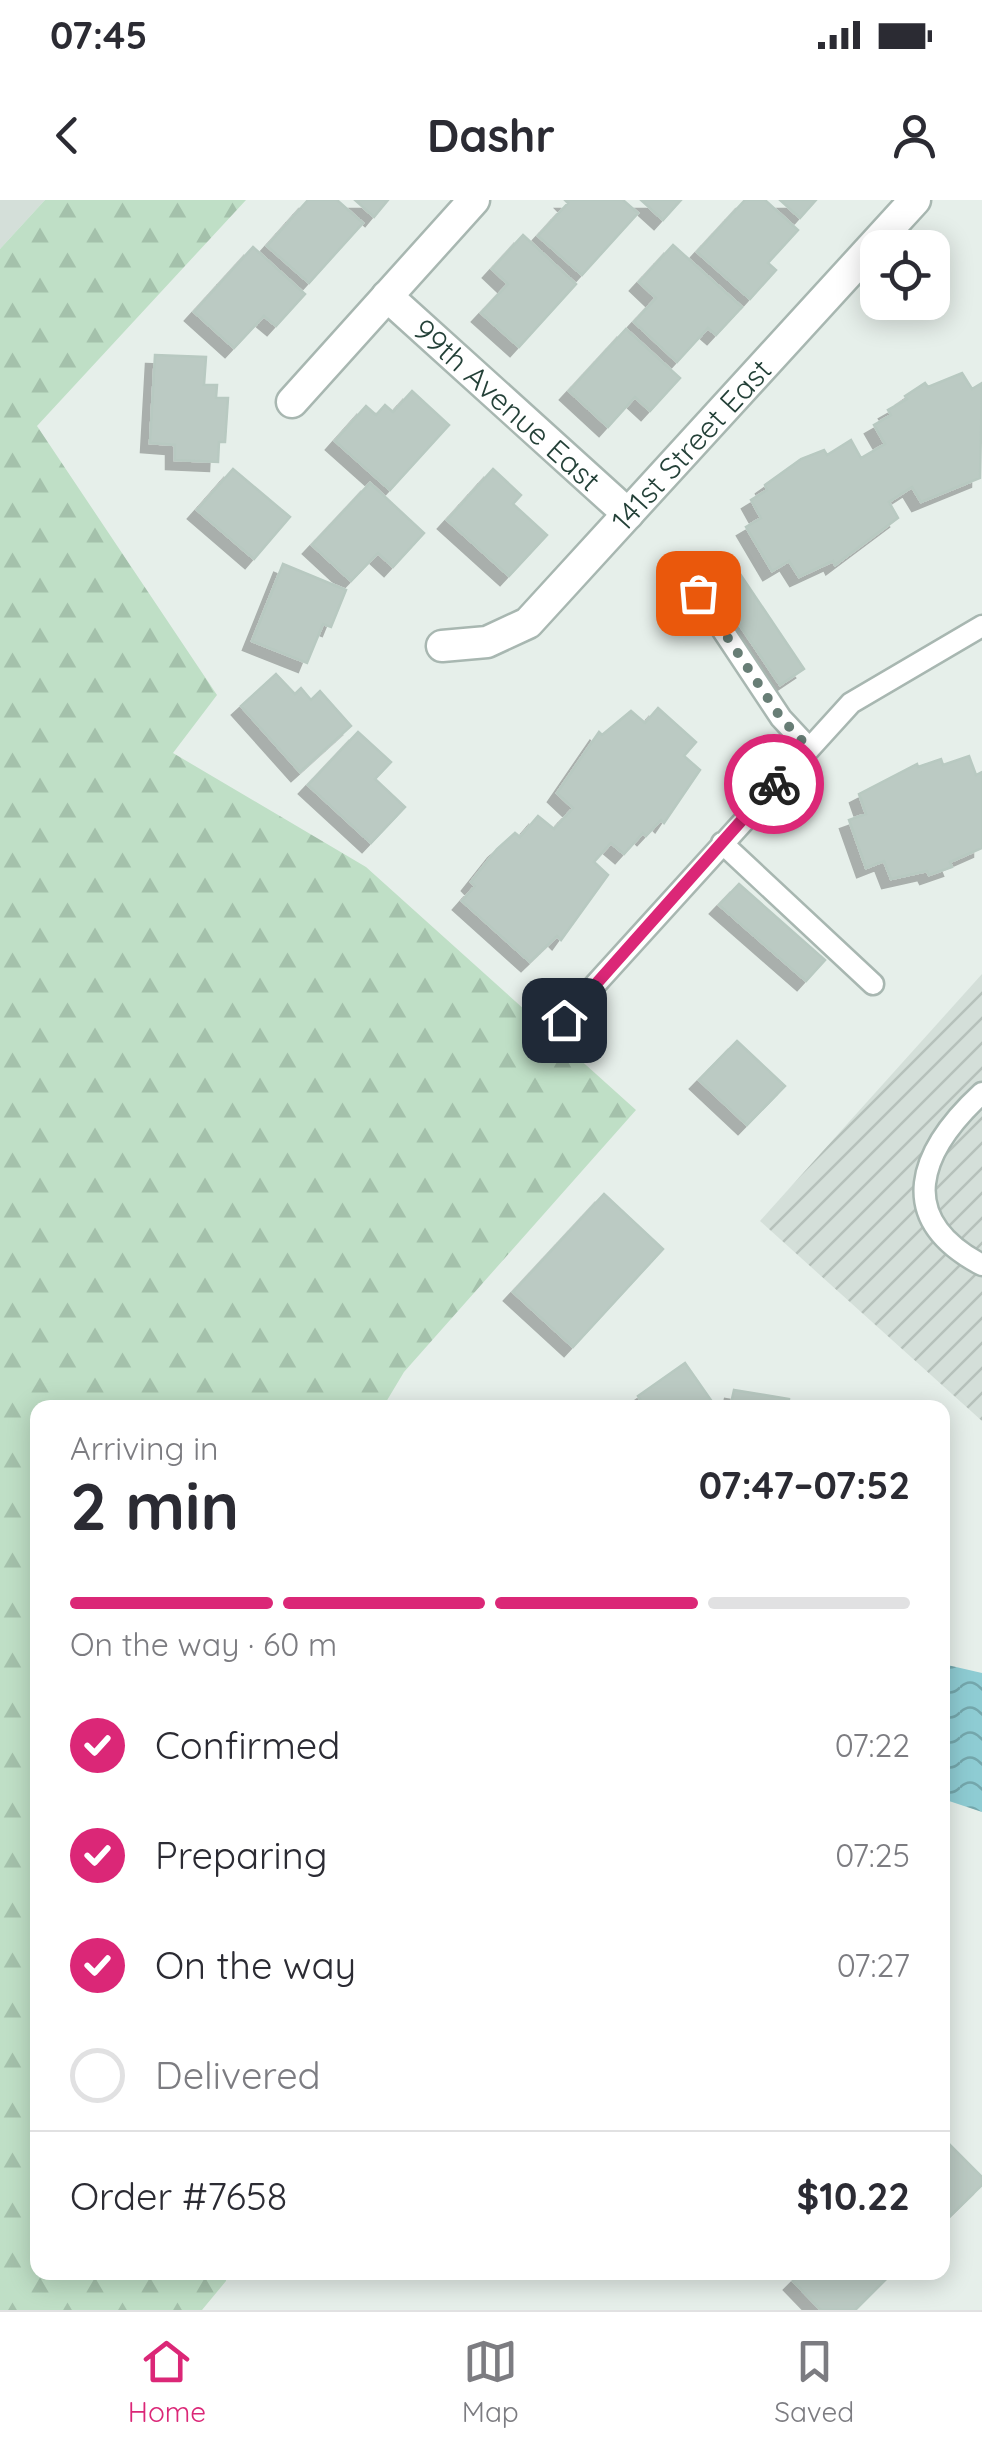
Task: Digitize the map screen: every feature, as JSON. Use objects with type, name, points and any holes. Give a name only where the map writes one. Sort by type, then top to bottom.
[{"type":"street","points":[[292,402],[474,200]]},
{"type":"street","name":"141st Street East","points":[[442,646],[487,642],[516,632],[548,604],[915,200]]},
{"type":"street","name":"99th Avenue East","points":[[388,296],[628,514]]},
{"type":"lane","points":[[698,593],[781,718],[808,747]]},
{"type":"lane","points":[[564,1020],[808,747],[867,691],[982,626]]},
{"type":"lane","points":[[722,843],[874,984]]},
{"type":"lane","points":[[982,1092],[943,1136],[928,1162],[923,1188],[925,1211],[940,1234],[960,1254],[982,1266]]},
{"type":"shaded area","points":[[0,200],[45,200],[0,249]]},
{"type":"shaded area","points":[[982,974],[982,1421],[760,1221]]},
{"type":"green space","points":[[45,200],[246,200],[37,426],[217,695],[173,753],[366,867],[636,1110],[404,1372],[387,1400],[30,1400],[30,2280],[226,2280],[202,2310],[0,2310],[0,249]]},
{"type":"water","points":[[950,1666],[982,1673],[982,1812],[950,1801]]},
{"type":"building","points":[[308,200],[337,200],[363,223],[309,283],[267,246]]},
{"type":"building","points":[[355,200],[388,200],[374,217]]},
{"type":"building","points":[[565,200],[623,200],[638,213],[582,275],[538,236],[568,203]]},
{"type":"building","points":[[641,200],[681,200],[663,220]]},
{"type":"building","points":[[745,200],[765,200],[798,230],[768,263],[776,270],[750,299],[697,252]]},
{"type":"building","points":[[780,200],[816,200],[800,218]]},
{"type":"building","points":[[523,235],[576,284],[519,347],[481,313],[508,284],[492,269]]},
{"type":"building","points":[[673,245],[742,307],[716,335],[708,328],[677,362],[634,322],[656,298],[639,282]]},
{"type":"building","points":[[253,247],[305,294],[276,326],[264,316],[234,348],[194,312]]},
{"type":"building","points":[[626,329],[680,378],[650,411],[635,397],[608,427],[569,391]]},
{"type":"building","points":[[155,355],[206,357],[204,385],[217,385],[216,398],[228,398],[225,442],[219,442],[218,462],[175,460],[175,445],[150,443]]},
{"type":"building","points":[[962,373],[972,389],[982,383],[980,478],[921,502],[912,487],[889,502],[898,518],[835,565],[833,561],[799,577],[789,561],[772,571],[746,527],[761,518],[751,500],[767,490],[765,485],[801,459],[824,450],[827,455],[851,440],[861,458],[885,444],[874,425],[891,415],[888,410],[925,383],[928,387]]},
{"type":"building","points":[[412,391],[449,425],[390,490],[335,441],[366,406],[376,415],[385,405],[393,412]]},
{"type":"building","points":[[233,469],[290,517],[254,559],[197,510]]},
{"type":"building","points":[[493,469],[521,495],[513,504],[547,535],[509,576],[447,520]]},
{"type":"building","points":[[370,483],[424,533],[393,567],[378,553],[351,581],[312,545]]},
{"type":"building","points":[[732,562],[804,669],[780,685],[708,578]]},
{"type":"building","points":[[283,564],[346,590],[331,627],[323,624],[307,663],[252,641]]},
{"type":"building","points":[[276,674],[295,694],[301,688],[311,700],[320,691],[351,726],[300,772],[241,706]]},
{"type":"building","points":[[658,708],[696,742],[684,756],[700,770],[664,823],[661,820],[646,836],[643,833],[624,854],[611,843],[594,862],[608,875],[561,940],[557,936],[530,962],[462,901],[475,886],[471,882],[497,849],[515,833],[520,837],[538,816],[554,829],[573,808],[557,793],[599,732],[602,735],[631,711],[645,723]]},
{"type":"building","points":[[358,732],[391,762],[375,779],[405,807],[371,843],[308,785]]},
{"type":"building","points":[[969,756],[976,775],[982,772],[982,848],[950,862],[952,867],[929,875],[927,871],[891,879],[884,861],[866,868],[849,820],[866,814],[859,794],[917,764],[918,767],[941,759],[943,765]]},
{"type":"building","points":[[739,884],[825,960],[806,981],[719,905]]},
{"type":"building","points":[[737,1041],[785,1086],[747,1125],[699,1080]]},
{"type":"building","points":[[604,1194],[663,1249],[573,1347],[513,1292]]},
{"type":"building","points":[[685,1363],[711,1400],[641,1400],[638,1396]]},
{"type":"building","points":[[734,1390],[789,1399],[789,1400],[732,1400]]},
{"type":"building","points":[[950,2145],[982,2177],[982,2185],[950,2216]]},
{"type":"building","points":[[885,2280],[855,2310],[821,2310],[793,2281]]},
{"type":"way so far","points":[[698,593],[781,718],[808,747],[774,784]]},
{"type":"route","points":[[564,1020],[774,784]]}]
